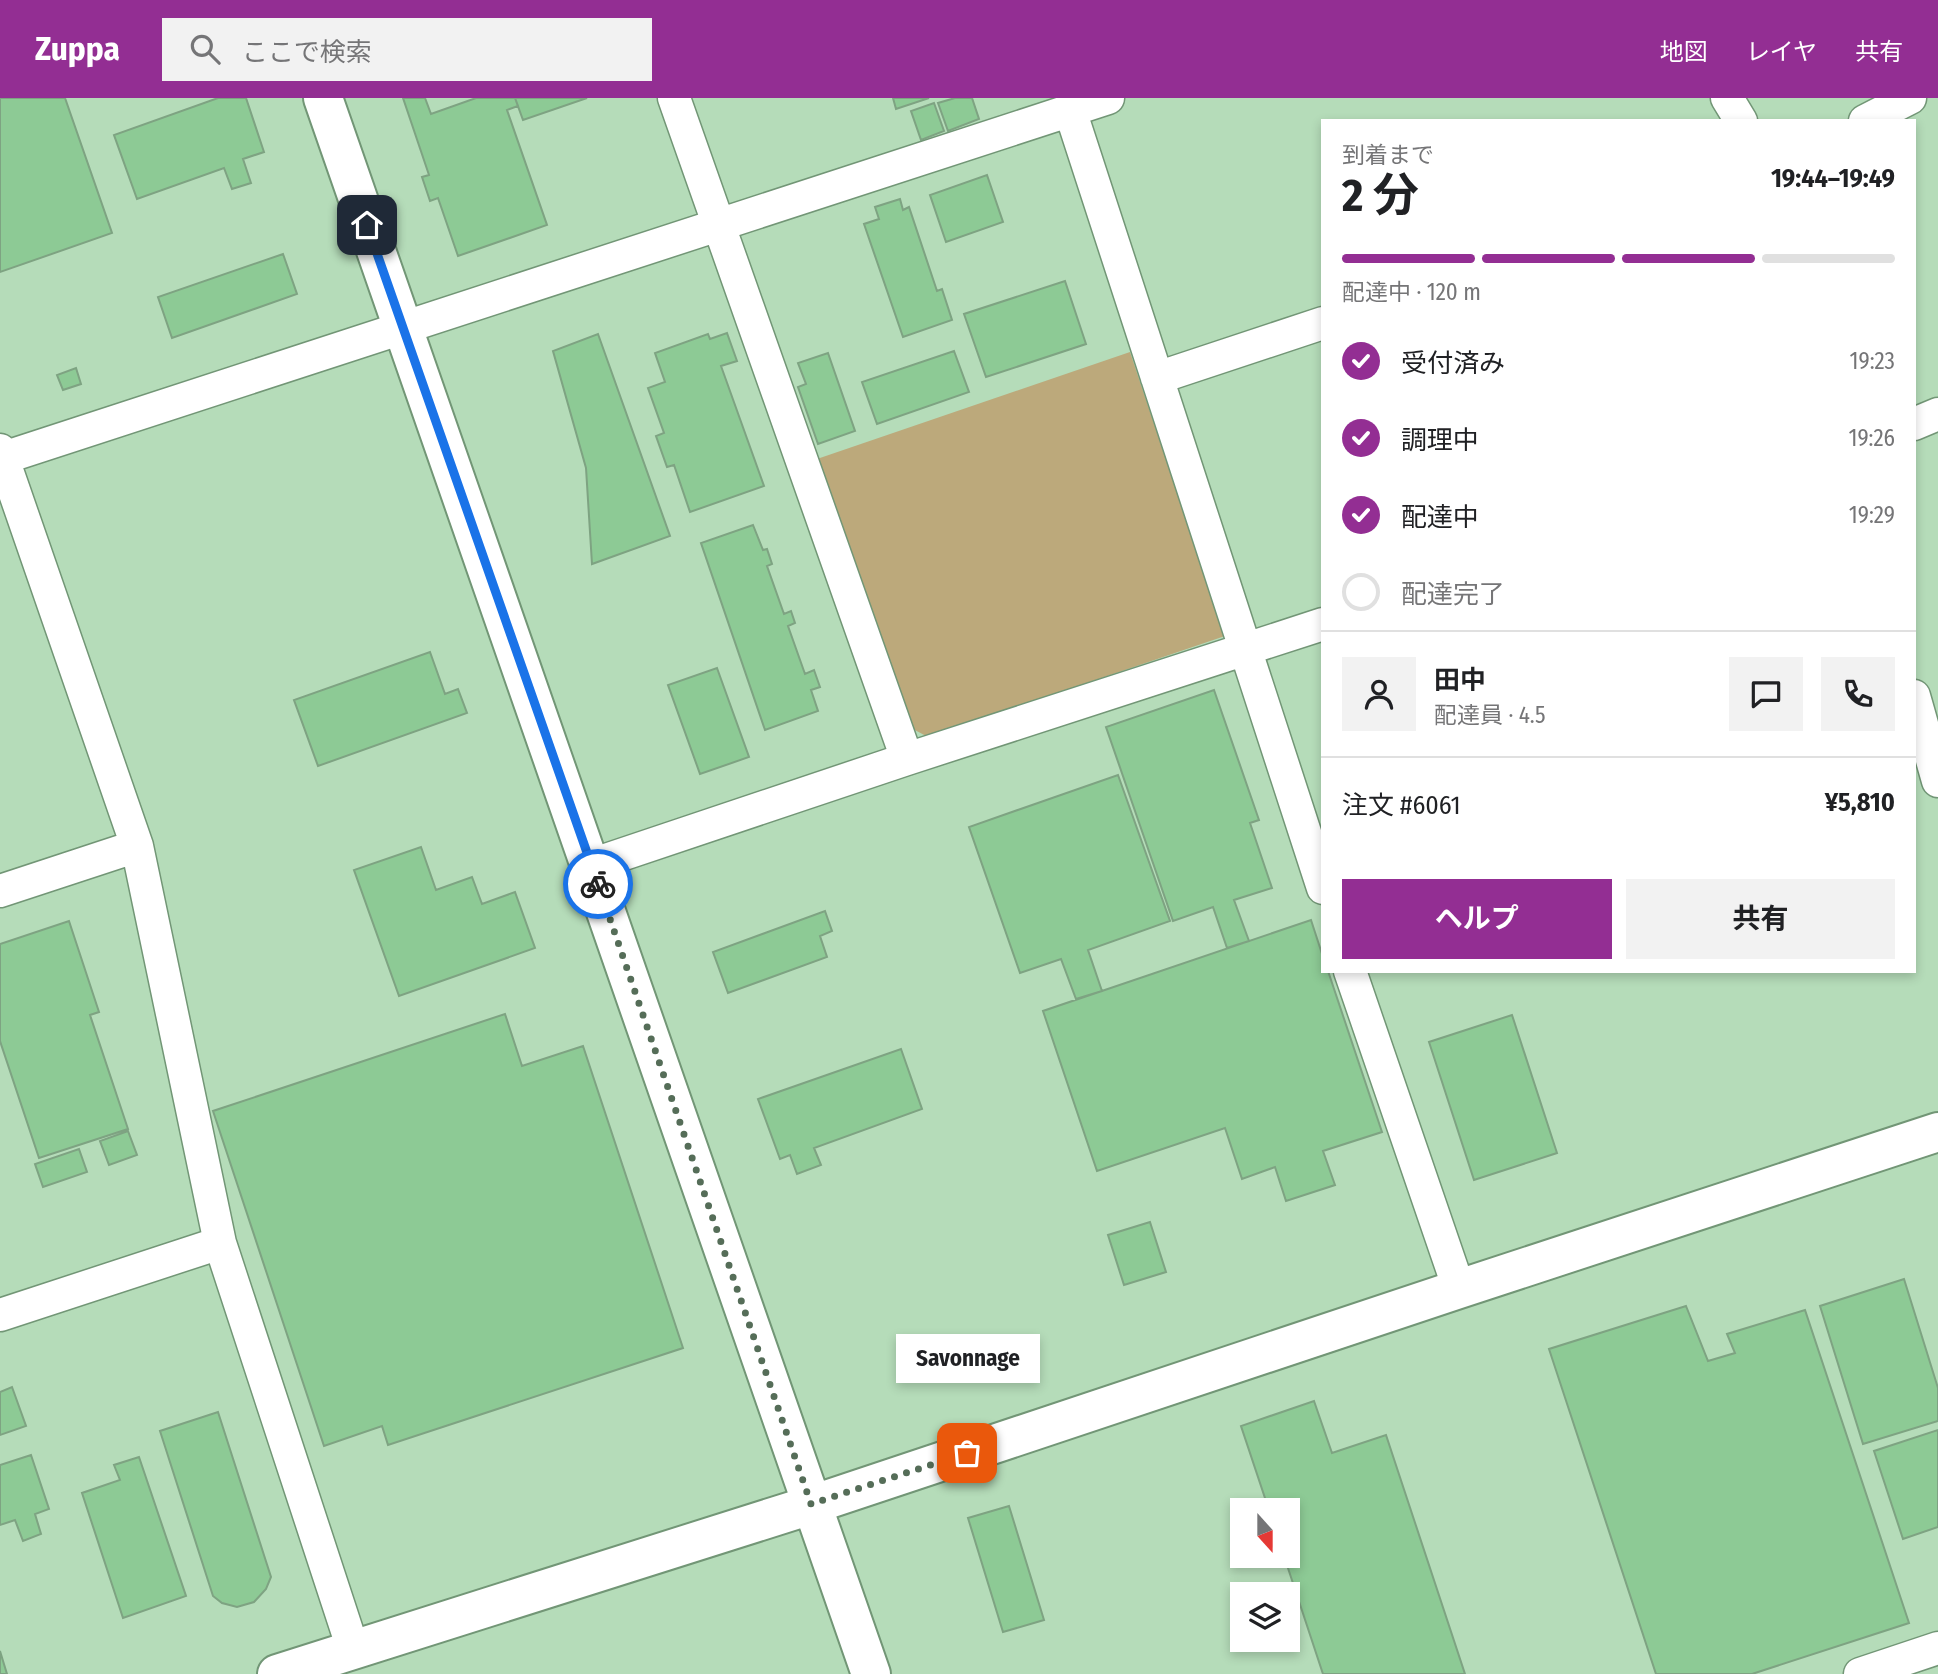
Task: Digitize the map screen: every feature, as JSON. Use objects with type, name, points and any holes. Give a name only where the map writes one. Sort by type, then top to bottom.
[{"type":"street","points":[[323,98],[871,1674]]},
{"type":"street","points":[[674,98],[906,758]]},
{"type":"street","points":[[353,1649],[220,1243],[137,846],[1,456],[1108,98]]},
{"type":"street","points":[[1727,98],[1740,119]]},
{"type":"street","points":[[1869,119],[1910,98]]},
{"type":"street","points":[[1070,110],[1321,882]]},
{"type":"street","points":[[1157,378],[1321,324]]},
{"type":"street","points":[[1916,423],[1938,414]]},
{"type":"street","points":[[591,864],[906,758],[1321,625]]},
{"type":"street","points":[[1916,705],[1931,769]]},
{"type":"street","points":[[0,891],[137,846]]},
{"type":"street","points":[[1351,973],[1459,1289]]},
{"type":"street","points":[[277,1674],[811,1504],[1938,1132]]},
{"type":"street","points":[[0,1315],[220,1243]]},
{"type":"street","points":[[1860,1674],[1938,1648]]},
{"type":"shaded area","points":[[1130,352],[1225,636],[928,737],[911,728],[817,459]]},
{"type":"building","points":[[0,98],[65,98],[112,233],[0,272]]},
{"type":"building","points":[[218,98],[246,98],[264,152],[243,159],[251,183],[232,189],[224,168],[137,199],[114,135]]},
{"type":"building","points":[[403,98],[425,98],[431,114],[476,98],[515,98],[518,106],[507,110],[547,225],[458,256],[438,198],[430,201],[422,177],[429,175]]},
{"type":"building","points":[[515,98],[587,98],[523,120]]},
{"type":"building","points":[[893,98],[929,98],[896,109]]},
{"type":"building","points":[[955,98],[972,98],[979,119],[948,131],[938,103]]},
{"type":"building","points":[[934,103],[944,131],[921,140],[911,111]]},
{"type":"building","points":[[987,175],[1003,222],[946,242],[930,195]]},
{"type":"building","points":[[900,199],[903,210],[909,207],[937,291],[942,289],[952,320],[903,337],[864,224],[879,219],[875,207]]},
{"type":"building","points":[[283,254],[297,294],[172,338],[158,297]]},
{"type":"building","points":[[1065,281],[1086,344],[986,377],[964,314]]},
{"type":"building","points":[[727,333],[737,361],[721,366],[764,486],[690,512],[674,465],[667,467],[656,436],[664,433],[648,388],[665,382],[655,353],[708,334],[710,339]]},
{"type":"building","points":[[598,334],[670,536],[592,564],[586,468],[553,351]]},
{"type":"building","points":[[954,351],[969,392],[877,424],[862,382]]},
{"type":"building","points":[[828,353],[855,431],[818,444],[798,387],[806,384],[798,363]]},
{"type":"building","points":[[76,368],[81,384],[63,390],[57,375]]},
{"type":"building","points":[[753,525],[763,550],[767,549],[772,564],[767,566],[784,614],[791,611],[795,623],[788,626],[805,674],[814,670],[820,687],[811,690],[818,711],[765,730],[701,543]]},
{"type":"building","points":[[430,652],[445,694],[458,689],[467,713],[318,766],[294,700]]},
{"type":"building","points":[[717,668],[749,757],[700,774],[668,685]]},
{"type":"building","points":[[1214,690],[1259,820],[1250,823],[1272,888],[1234,900],[1249,941],[1227,948],[1213,907],[1173,921],[1106,727]]},
{"type":"building","points":[[1118,775],[1170,921],[1088,950],[1102,991],[1076,999],[1061,959],[1020,973],[969,827]]},
{"type":"building","points":[[421,847],[436,890],[472,877],[482,904],[515,892],[535,948],[399,996],[354,870]]},
{"type":"building","points":[[825,911],[832,931],[820,936],[827,957],[728,993],[713,952]]},
{"type":"building","points":[[1311,920],[1321,951],[1321,973],[1329,973],[1382,1132],[1323,1151],[1335,1185],[1286,1201],[1275,1167],[1242,1179],[1225,1128],[1097,1171],[1043,1011]]},
{"type":"building","points":[[69,921],[99,1012],[90,1015],[128,1129],[39,1158],[0,1041],[0,944]]},
{"type":"building","points":[[505,1014],[522,1066],[583,1046],[683,1348],[388,1445],[382,1426],[324,1446],[213,1111]]},
{"type":"building","points":[[1512,1015],[1557,1153],[1474,1180],[1429,1042]]},
{"type":"building","points":[[901,1049],[922,1109],[814,1148],[821,1165],[797,1174],[790,1155],[780,1159],[758,1099]]},
{"type":"building","points":[[128,1131],[137,1155],[109,1165],[100,1141]]},
{"type":"building","points":[[79,1149],[87,1172],[43,1187],[35,1164]]},
{"type":"building","points":[[1150,1222],[1166,1272],[1124,1285],[1108,1235]]},
{"type":"building","points":[[1904,1279],[1938,1388],[1938,1421],[1863,1444],[1820,1306]]},
{"type":"building","points":[[1686,1306],[1708,1361],[1735,1353],[1727,1334],[1805,1310],[1909,1623],[1752,1674],[1656,1674],[1549,1349]]},
{"type":"building","points":[[12,1387],[26,1426],[0,1435],[0,1392]]},
{"type":"building","points":[[1314,1401],[1332,1453],[1386,1435],[1465,1674],[1323,1674],[1300,1604],[1300,1582],[1293,1582],[1288,1568],[1300,1568],[1300,1498],[1265,1498],[1241,1426]]},
{"type":"building","points":[[218,1412],[271,1577],[266,1589],[254,1602],[237,1607],[222,1603],[213,1596],[160,1431]]},
{"type":"building","points":[[1938,1430],[1938,1527],[1903,1539],[1874,1451]]},
{"type":"building","points":[[31,1455],[49,1509],[35,1514],[41,1534],[23,1541],[15,1520],[0,1525],[0,1465]]},
{"type":"building","points":[[139,1457],[186,1596],[123,1618],[82,1493],[120,1480],[114,1465]]},
{"type":"building","points":[[1009,1506],[1044,1620],[1003,1632],[968,1518]]},
{"type":"building","points":[[0,1651],[7,1674],[0,1674]]},
{"type":"way so far","points":[[598,884],[811,1504],[967,1453]]},
{"type":"place","name":"Savonnage","points":[[967,1453]]},
{"type":"route","points":[[367,225],[598,884]]}]
